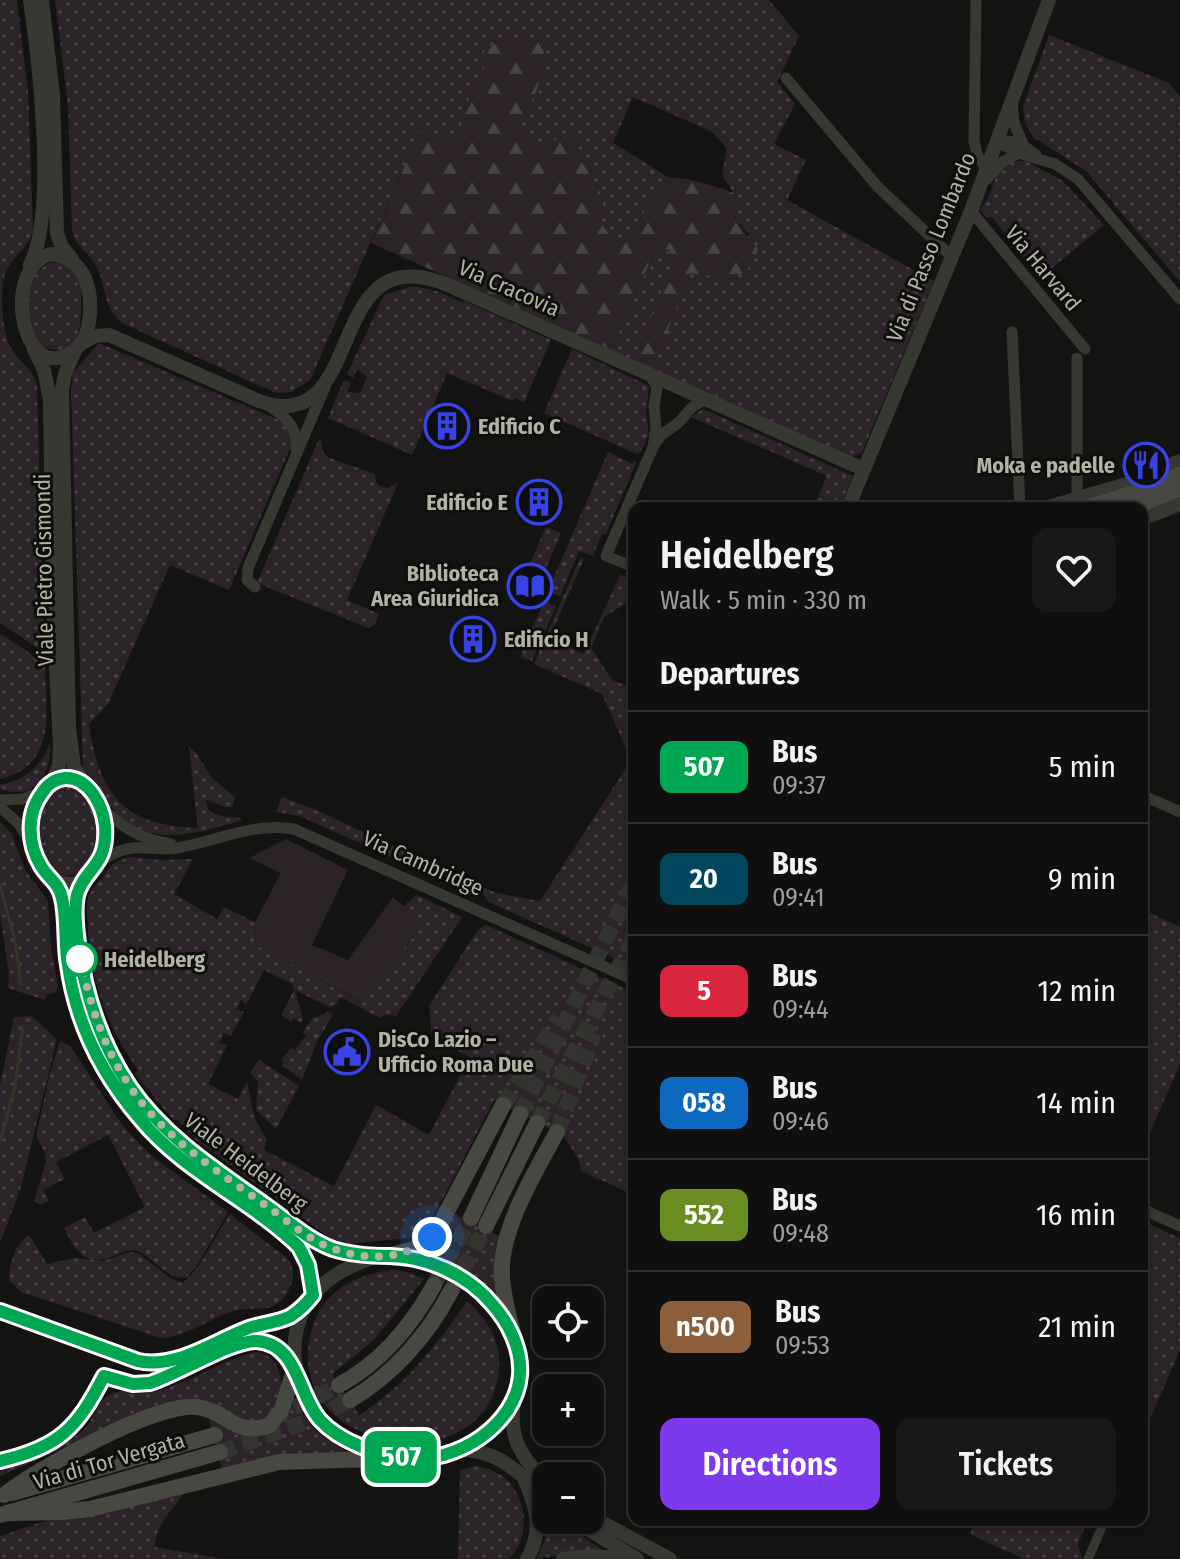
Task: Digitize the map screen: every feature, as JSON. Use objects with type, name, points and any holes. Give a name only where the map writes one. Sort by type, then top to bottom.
[{"type":"main road","points":[[1091,502],[1141,491],[1179,468]]},
{"type":"main road","points":[[1146,502],[1180,488]]},
{"type":"main road","points":[[381,1257],[414,1249],[436,1232],[503,1105]]},
{"type":"main road","points":[[520,1114],[479,1222],[537,1123]]},
{"type":"main road","points":[[517,1350],[503,1284],[503,1247],[514,1217],[557,1132]]},
{"type":"main road","points":[[339,1385],[357,1375],[391,1344],[417,1313],[434,1285]]},
{"type":"main road","points":[[350,1400],[381,1378],[411,1350],[434,1321],[451,1291]]},
{"type":"main road","points":[[2,1496],[44,1467],[101,1438],[180,1408],[205,1409],[247,1430],[267,1427],[282,1409],[295,1367]]},
{"type":"main road","name":"Via di Tor Vergata","points":[[2,1496],[215,1435]]},
{"type":"main road","name":"Via di Tor Vergata","points":[[6,1514],[220,1452]]},
{"type":"main road","points":[[6,1514],[90,1509],[279,1462],[404,1458]]},
{"type":"street","points":[[30,0],[41,119],[43,194],[41,236],[20,284],[19,310],[23,333],[34,349],[55,358],[102,335],[129,342]]},
{"type":"street","points":[[42,0],[53,95],[57,233],[65,251],[85,278],[98,321],[129,342],[282,414],[293,426],[297,440],[293,462]]},
{"type":"street","points":[[976,0],[974,141],[986,169]]},
{"type":"street","name":"Via di Passo Lombardo","points":[[850,502],[971,211],[1049,0]]},
{"type":"street","points":[[786,78],[877,186],[952,257]]},
{"type":"street","points":[[1012,101],[1021,149]]},
{"type":"street","points":[[997,141],[1066,170],[1086,187],[1180,299]]},
{"type":"street","points":[[979,189],[997,166],[1021,149]]},
{"type":"street","name":"Via Harvard","points":[[971,211],[1081,354],[1082,502]]},
{"type":"street","points":[[30,265],[42,256],[51,254],[78,265]]},
{"type":"street","name":"Via Cracovia","points":[[259,401],[282,406],[301,403],[319,393],[367,298],[384,283],[405,277],[434,279],[863,469]]},
{"type":"street","points":[[78,347],[88,324],[90,301]]},
{"type":"street","points":[[1012,332],[1020,502]]},
{"type":"street","name":"Viale Pietro Gismondi","points":[[78,347],[65,374],[62,389],[69,714],[74,767],[87,786]]},
{"type":"street","name":"Viale Pietro Gismondi","points":[[34,349],[44,370],[50,400],[53,607],[60,754],[59,766],[47,787]]},
{"type":"street","points":[[650,374],[656,382],[653,447]]},
{"type":"street","points":[[255,587],[248,582],[246,574],[328,380]]},
{"type":"street","points":[[656,397],[665,387],[680,388],[690,402],[686,413]]},
{"type":"street","points":[[629,502],[662,432],[679,422],[694,404],[707,400]]},
{"type":"street","points":[[1148,517],[1180,504]]},
{"type":"street","points":[[628,505],[606,556],[628,565]]},
{"type":"street","points":[[0,800],[23,799],[67,778],[87,786],[100,806],[105,832],[99,863],[84,881],[70,884],[55,880],[42,868],[19,824],[0,807]]},
{"type":"street","points":[[34,849],[31,817],[47,787]]},
{"type":"street","points":[[1148,798],[1180,812]]},
{"type":"street","name":"Via Cambridge","points":[[100,806],[121,826],[135,834],[153,841],[188,846]]},
{"type":"street","name":"Via Cambridge","points":[[99,863],[111,854],[127,849],[163,850],[188,846],[257,828],[275,826],[303,831],[628,977]]},
{"type":"street","name":"Viale Heidelberg","points":[[55,880],[62,898],[66,952],[76,1006],[111,1080],[138,1117],[163,1143],[297,1245],[307,1262],[310,1300]]},
{"type":"street","name":"Viale Heidelberg","points":[[84,881],[77,895],[76,916],[87,991],[106,1045],[137,1097],[193,1153],[308,1236],[333,1249],[381,1257]]},
{"type":"street","points":[[1148,1212],[1180,1226]]},
{"type":"street","points":[[515,1395],[493,1425],[463,1450],[439,1457],[404,1458],[364,1447],[324,1424],[304,1396],[295,1367],[295,1337],[310,1300],[338,1273],[381,1257],[415,1259],[441,1268],[472,1285],[499,1313],[517,1350],[520,1375],[512,1418],[516,1443],[532,1467]]},
{"type":"street","points":[[463,1450],[491,1454],[532,1484]]},
{"type":"street","points":[[521,1474],[537,1519],[536,1537],[527,1559]]},
{"type":"street","points":[[604,1524],[670,1559]]},
{"type":"street","points":[[1088,1559],[1102,1526]]},
{"type":"street","points":[[596,1534],[637,1559]]},
{"type":"street","points":[[563,1559],[591,1556],[629,1559]]},
{"type":"green space","points":[[0,0],[17,0],[28,91],[33,230],[6,271],[2,305],[9,344],[33,375],[37,386],[44,652],[0,623]]},
{"type":"green space","points":[[55,0],[769,0],[799,36],[777,82],[795,104],[774,144],[806,160],[787,200],[934,281],[862,452],[850,457],[611,350],[650,262],[660,248],[673,254],[691,270],[706,275],[750,235],[736,221],[734,193],[722,175],[727,148],[711,131],[633,97],[613,143],[668,177],[636,224],[630,244],[612,238],[601,223],[603,198],[572,134],[574,128],[549,145],[528,137],[518,125],[534,97],[482,55],[485,76],[480,88],[470,97],[459,133],[445,138],[421,128],[310,380],[291,392],[276,393],[124,324],[111,310],[99,271],[72,231],[68,105]]},
{"type":"green space","points":[[1049,35],[1169,83],[1180,96],[1180,282],[1086,171],[1033,137],[1025,123],[1023,107]]},
{"type":"green space","points":[[537,36],[548,58],[534,97],[518,125],[528,137],[549,145],[577,126],[572,134],[603,198],[601,223],[612,238],[630,243],[636,224],[668,177],[701,182],[734,193],[736,221],[758,249],[747,269],[732,277],[691,273],[652,369],[633,360],[674,260],[669,250],[660,248],[650,262],[611,350],[371,243],[421,128],[445,138],[459,133],[467,104],[482,81],[482,55],[489,46]]},
{"type":"green space","points":[[1026,161],[1063,181],[1104,225],[1040,278],[992,217],[986,218],[980,209],[1000,170],[1014,162]]},
{"type":"green space","points":[[51,262],[67,264],[78,277],[81,287],[77,336],[67,348],[59,350],[37,342],[27,308],[33,277]]},
{"type":"green space","points":[[412,286],[464,301],[551,340],[524,402],[515,398],[513,401],[447,373],[412,455],[328,418],[344,380],[351,383],[347,392],[360,393],[367,377],[357,369],[353,378],[347,374],[384,295]]},
{"type":"green space","points":[[99,343],[279,420],[291,436],[292,444],[229,590],[170,565],[108,704],[89,724],[100,770],[108,788],[134,813],[151,821],[198,828],[189,747],[196,753],[212,778],[235,797],[232,807],[206,799],[208,809],[242,820],[207,830],[170,835],[136,828],[121,818],[83,767],[71,391],[73,373]]},
{"type":"green space","points":[[572,349],[649,386],[646,411],[649,434],[641,452],[637,454],[544,413]]},
{"type":"green space","points":[[703,409],[853,476],[842,502],[816,502],[827,476],[691,417]]},
{"type":"green space","points":[[319,439],[327,457],[375,474],[380,487],[388,488],[398,483],[347,600],[379,614],[375,624],[369,628],[257,583]]},
{"type":"green space","points":[[608,452],[636,463],[606,534],[602,534],[593,556],[579,551],[560,596],[548,591]]},
{"type":"green space","points":[[546,527],[561,533],[538,587],[523,580]]},
{"type":"green space","points":[[580,558],[584,559],[549,639],[584,654],[620,575],[628,578],[628,602],[604,617],[591,648],[612,680],[628,687],[628,753],[602,694],[534,664]]},
{"type":"green space","points":[[544,601],[556,606],[532,661],[521,654]]},
{"type":"green space","points":[[0,634],[45,666],[46,718],[40,749],[31,762],[18,772],[0,779]]},
{"type":"green space","points":[[50,743],[48,765],[39,782],[23,791],[0,789],[0,785],[17,780],[31,771]]},
{"type":"green space","points":[[628,753],[628,964],[489,902],[481,891],[430,868],[417,869],[300,816],[276,812],[282,797],[496,893],[540,901],[626,768]]},
{"type":"green space","points":[[69,787],[82,793],[91,805],[97,837],[88,865],[78,874],[64,875],[53,870],[46,859],[40,830],[41,815],[47,801],[56,791]]},
{"type":"green space","points":[[0,822],[12,834],[25,870],[48,901],[58,988],[55,993],[47,994],[45,1000],[8,988],[9,974],[0,914]]},
{"type":"green space","points":[[286,839],[348,870],[312,945],[348,960],[393,897],[423,923],[363,1003],[256,945],[255,922],[281,873],[249,858]]},
{"type":"green space","points":[[126,858],[193,859],[174,894],[217,919],[224,907],[255,922],[256,945],[362,1003],[423,924],[403,906],[417,895],[462,917],[396,1016],[386,1014],[380,1018],[340,997],[337,1004],[329,1007],[295,990],[303,1020],[301,1023],[294,1018],[291,1022],[281,1015],[294,990],[292,984],[264,970],[246,1005],[241,1000],[236,1009],[244,1012],[231,1036],[224,1033],[219,1043],[227,1045],[208,1084],[238,1099],[247,1081],[254,1117],[267,1140],[264,1150],[334,1186],[376,1105],[429,1135],[470,1057],[432,1037],[429,1006],[477,931],[486,925],[628,990],[628,1192],[581,1171],[579,1160],[564,1136],[494,1100],[431,1221],[420,1235],[349,1244],[329,1237],[196,1140],[177,1119],[174,1121],[135,1074],[138,1070],[118,1038],[97,986],[87,910],[90,893],[117,861]]},
{"type":"green space","points":[[1148,912],[1180,927],[1180,1064],[1148,1137]]},
{"type":"green space","points":[[327,1011],[333,1014],[316,1044],[302,1080],[283,1066],[282,1059],[291,1048],[295,1050],[306,1035],[303,1032],[312,1019]]},
{"type":"green space","points":[[31,1016],[57,1039],[21,1187],[0,1243],[0,1086],[14,1017]]},
{"type":"green space","points":[[60,1041],[71,1047],[122,1125],[148,1153],[228,1212],[198,1264],[186,1278],[172,1275],[135,1250],[93,1260],[81,1254],[64,1228],[85,1217],[94,1233],[145,1207],[108,1135],[56,1162],[65,1179],[43,1190],[49,1201],[41,1205],[34,1201],[46,1162],[36,1136]]},
{"type":"green space","points":[[259,1060],[299,1086],[276,1129],[256,1110],[258,1082],[250,1073]]},
{"type":"green space","points":[[453,1213],[501,1237],[495,1252],[497,1296],[462,1269],[422,1251]]},
{"type":"green space","points":[[230,1214],[289,1260],[293,1271],[292,1281],[277,1304],[230,1312],[188,1331],[161,1338],[21,1292],[9,1280],[14,1254],[29,1235],[47,1264],[75,1258],[104,1261],[128,1252],[138,1253],[170,1278],[183,1283],[198,1267]]},
{"type":"green space","points":[[1148,1224],[1180,1238],[1180,1350],[1148,1424]]},
{"type":"green space","points":[[390,1270],[404,1271],[424,1279],[373,1341],[332,1374],[359,1415],[376,1404],[419,1364],[467,1301],[492,1332],[498,1350],[499,1370],[487,1407],[460,1431],[426,1442],[388,1440],[353,1428],[325,1404],[309,1371],[312,1329],[323,1305],[353,1281]]},
{"type":"green space","points":[[256,1352],[275,1363],[280,1374],[279,1398],[275,1409],[267,1417],[248,1421],[207,1402],[185,1400],[86,1438],[0,1476],[0,1470],[35,1459],[80,1433],[109,1395],[165,1389]]},
{"type":"green space","points":[[294,1402],[316,1431],[347,1452],[292,1454],[225,1469],[221,1467],[208,1415],[278,1427]]},
{"type":"green space","points":[[475,1466],[491,1470],[504,1478],[520,1502],[524,1517],[523,1532],[509,1559],[458,1559],[460,1470]]},
{"type":"green space","points":[[188,1485],[159,1529],[155,1547],[223,1559],[0,1559],[0,1536]]},
{"type":"green space","points":[[973,1526],[1086,1526],[1078,1544],[1082,1559],[1024,1559],[970,1534]]},
{"type":"green space","points":[[546,1534],[579,1534],[604,1551],[537,1559]]},
{"type":"waterway","points":[[0,885],[15,941],[21,984]]},
{"type":"waterway","points":[[0,1142],[15,1086],[23,1027]]},
{"type":"tunnel","points":[[520,1114],[628,894]]},
{"type":"tunnel","points":[[537,1123],[628,949]]},
{"type":"tunnel","points":[[503,1105],[559,1018]]},
{"type":"tunnel","points":[[557,1132],[594,1034]]},
{"type":"tunnel","points":[[434,1285],[471,1218]]},
{"type":"tunnel","points":[[451,1291],[486,1226]]},
{"type":"tunnel","points":[[272,1416],[339,1385]]},
{"type":"tunnel","points":[[220,1452],[309,1421],[350,1400]]},
{"type":"bus line","name":"507","points":[[0,1311],[138,1361],[161,1363],[248,1329],[283,1319],[306,1305],[313,1295],[306,1258],[299,1247],[194,1168],[152,1132],[116,1087],[91,1043],[70,980],[62,897],[55,880],[40,865],[31,829],[32,811],[43,791],[51,783],[64,778],[87,786],[104,817],[100,859],[84,881],[76,901],[77,937],[92,1009],[104,1040],[137,1097],[193,1153],[317,1242],[351,1254],[415,1259],[461,1277],[489,1300],[508,1326],[517,1350],[520,1375],[515,1395],[502,1415],[463,1450],[439,1457],[404,1458],[364,1447],[329,1428],[304,1396],[295,1367],[289,1360],[267,1343],[248,1341],[150,1383],[133,1384],[104,1376],[85,1412],[69,1431],[41,1447],[0,1461]]},
{"type":"place","name":"Edificio C","points":[[447,426]]},
{"type":"place","name":"Moka e padelle","points":[[1146,465]]},
{"type":"place","name":"Edificio E","points":[[539,502]]},
{"type":"place","name":"Biblioteca Area Giuridica","points":[[530,586]]},
{"type":"place","name":"Edificio H","points":[[473,639]]},
{"type":"place","name":"Heidelberg","points":[[80,959]]},
{"type":"place","name":"DisCo Lazio – Ufficio Roma Due","points":[[347,1052]]},
{"type":"route","points":[[80,959],[95,1018],[121,1072],[149,1111],[200,1158],[308,1236],[333,1249],[351,1254],[387,1256],[405,1253],[432,1237]]}]
